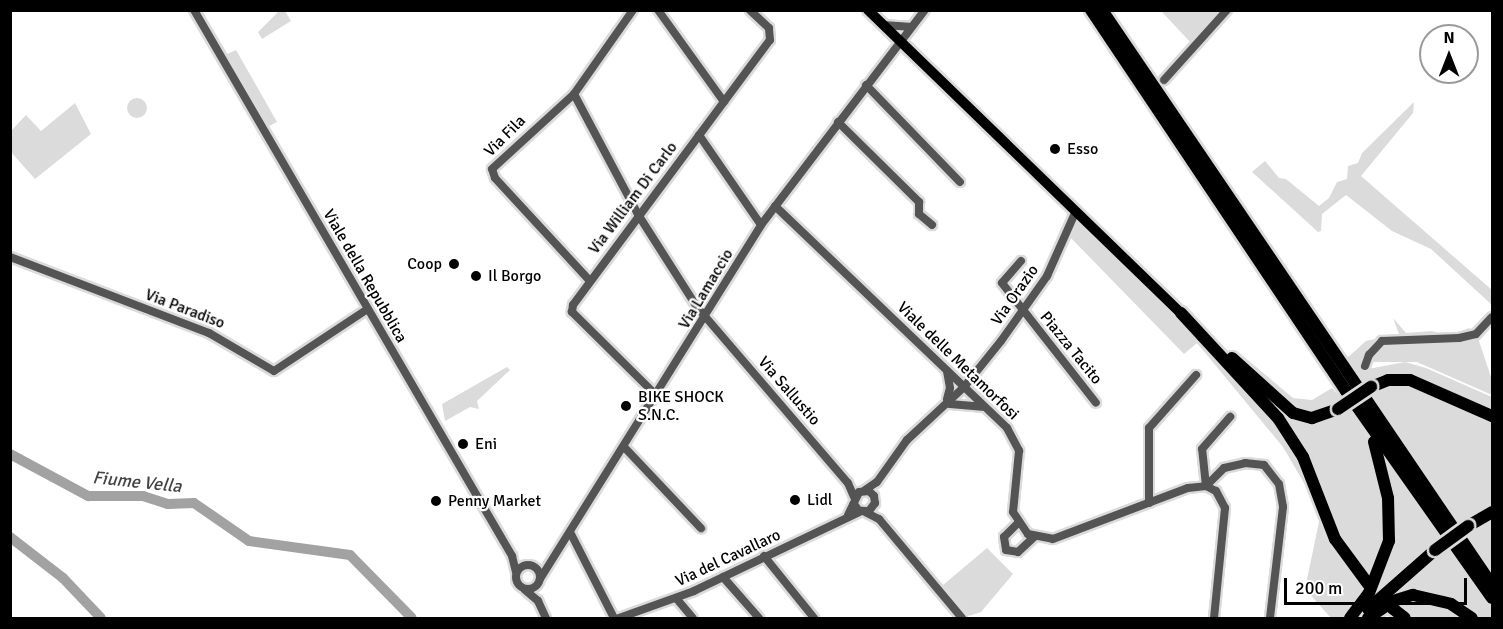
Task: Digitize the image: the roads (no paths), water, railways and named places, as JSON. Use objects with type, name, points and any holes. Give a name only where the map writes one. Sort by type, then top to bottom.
[{"type":"highway","points":[[1091,10],[1346,392],[1492,598]]},
{"type":"highway","points":[[1102,10],[1472,559],[1492,585]]},
{"type":"highway","points":[[1181,313],[1293,413],[1312,418],[1338,409],[1371,387],[1388,380],[1410,380],[1492,416]]},
{"type":"highway","points":[[1181,313],[1278,418],[1303,457],[1335,538],[1368,584]]},
{"type":"highway","points":[[1346,392],[1378,451],[1391,519],[1382,567],[1350,618]]},
{"type":"highway","points":[[1359,618],[1435,550],[1492,512]]},
{"type":"highway","points":[[1472,559],[1492,579]]},
{"type":"highway","points":[[1368,618],[1382,607],[1413,595],[1451,603],[1472,618]]},
{"type":"highway","points":[[1392,608],[1405,618]]},
{"type":"main road","points":[[868,10],[1181,313]]},
{"type":"street","name":"Viale della Repubblica","points":[[194,10],[366,310],[512,556],[516,583],[525,589]]},
{"type":"street","name":"Via Fila","points":[[590,281],[495,178],[492,170],[574,94],[633,10]]},
{"type":"street","points":[[658,10],[724,102]]},
{"type":"street","name":"Via William Di Carlo","points":[[657,396],[572,312],[573,305],[773,34],[750,10]]},
{"type":"street","name":"Via Lamaccio","points":[[539,581],[706,319],[761,225],[898,40],[925,10]]},
{"type":"street","points":[[1164,80],[1227,10]]},
{"type":"street","points":[[882,24],[909,27],[914,55]]},
{"type":"street","points":[[866,85],[960,182]]},
{"type":"street","name":"Via Sallustio","points":[[574,94],[639,216],[706,319],[848,483],[854,500]]},
{"type":"street","points":[[838,122],[919,202],[919,214],[932,225]]},
{"type":"street","points":[[699,135],[761,225]]},
{"type":"street","name":"Viale delle Metamorfosi","points":[[775,206],[1007,428],[1019,451],[1012,506],[1017,524]]},
{"type":"street","name":"Via Orazio","points":[[854,500],[863,490],[877,482],[907,440],[964,387],[1022,312],[1052,267],[1076,211]]},
{"type":"street","name":"Via Paradiso","points":[[10,257],[209,333],[274,371],[366,310]]},
{"type":"street","name":"Piazza Tacito","points":[[1022,261],[1002,283],[1022,312],[1096,403]]},
{"type":"street","points":[[1365,366],[1369,354],[1382,341],[1459,338],[1476,334],[1492,317]]},
{"type":"street","points":[[947,371],[950,388],[945,406],[975,404],[990,412]]},
{"type":"street","points":[[1149,503],[1149,428],[1196,375]]},
{"type":"street","points":[[1206,486],[1202,449],[1230,417]]},
{"type":"street","points":[[624,447],[701,528]]},
{"type":"street","points":[[1206,486],[1224,468],[1245,463],[1264,465],[1279,484],[1283,507],[1270,618]]},
{"type":"street","name":"Via Orazio","points":[[874,500],[877,482]]},
{"type":"street","name":"Via Sallustio","points":[[848,483],[863,490],[874,500]]},
{"type":"street","points":[[1034,537],[1018,552],[1006,550],[1004,537],[1017,524],[1034,537],[1061,537],[1188,488],[1206,486],[1216,491],[1225,508],[1214,618]]},
{"type":"street","points":[[846,518],[854,500],[864,512],[879,519],[962,618]]},
{"type":"street","points":[[864,512],[874,500]]},
{"type":"street","points":[[874,500],[879,519]]},
{"type":"street","name":"Via del Cavallaro","points":[[620,618],[637,616],[846,518],[864,512]]},
{"type":"street","points":[[570,532],[614,618]]},
{"type":"street","name":"Viale della Repubblica","points":[[512,556],[530,566]]},
{"type":"street","points":[[764,556],[814,618]]},
{"type":"street","points":[[516,572],[549,562]]},
{"type":"street","points":[[530,566],[539,581],[538,601]]},
{"type":"street","points":[[723,577],[759,618]]},
{"type":"street","points":[[539,581],[525,589],[538,601],[546,618]]},
{"type":"street","points":[[676,598],[693,618]]},
{"type":"waterway","name":"Fiume Vella","points":[[10,454],[88,496],[143,496],[168,504],[194,503],[249,541],[350,555],[412,618]]},
{"type":"waterway","points":[[10,537],[63,578],[101,618]]},
{"type":"place","name":"Esso","points":[[1055,149]]},
{"type":"place","name":"Coop","points":[[454,264]]},
{"type":"place","name":"Il Borgo","points":[[476,276]]},
{"type":"place","name":"BIKE SHOCK S.N.C.","points":[[626,406]]},
{"type":"place","name":"Eni","points":[[463,444]]},
{"type":"place","name":"Lidl","points":[[795,500]]},
{"type":"place","name":"Penny Market","points":[[436,501]]}]
